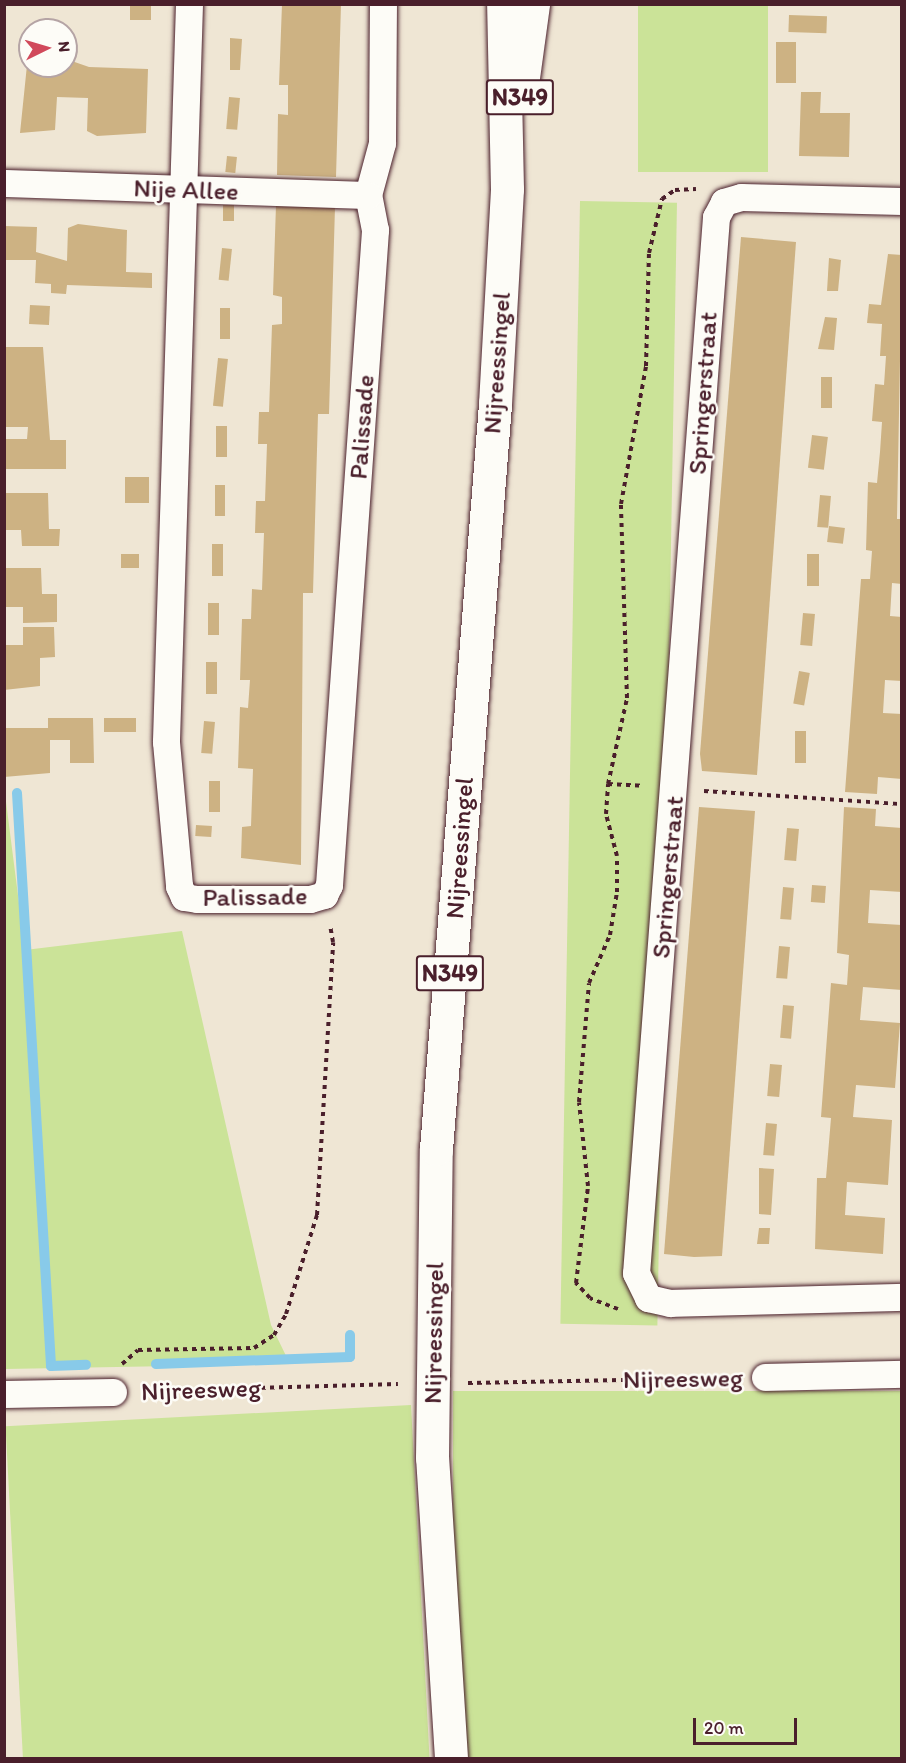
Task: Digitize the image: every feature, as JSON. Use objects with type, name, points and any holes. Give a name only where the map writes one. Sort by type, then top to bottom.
[{"type":"main road","name":"Nijreessingel","points":[[503,4],[507,189]]},
{"type":"main road","name":"Nijreessingel","points":[[451,1758],[432,1458],[436,1149],[507,189],[533,4]]},
{"type":"street","name":"Palissade","points":[[189,4],[166,742],[179,886],[184,897],[197,899],[324,895],[330,885],[375,230],[368,195],[382,143],[383,4]]},
{"type":"street","name":"Nije Allee","points":[[4,183],[368,195]]},
{"type":"street","points":[[724,202],[741,197],[902,201]]},
{"type":"street","name":"Springerstraat","points":[[648,1298],[636,1274],[675,789],[716,217],[724,202]]},
{"type":"street","points":[[648,1298],[670,1303],[902,1297]]},
{"type":"street","name":"Nijreesweg","points":[[765,1377],[902,1374]]},
{"type":"street","name":"Nijreesweg","points":[[4,1394],[112,1392]]},
{"type":"path","points":[[648,1298],[627,1311],[607,1308],[576,1283],[588,1186],[579,1102],[582,1045],[590,982],[610,935],[617,892],[617,856],[606,814],[608,784],[627,698],[621,504],[646,366],[654,223],[662,199],[675,190],[701,189],[724,202]]},
{"type":"path","points":[[608,784],[902,804]]},
{"type":"path","points":[[112,1392],[126,1358],[138,1350],[254,1348],[274,1335],[286,1314],[317,1215],[333,942],[324,895]]},
{"type":"path","name":"Nijreesweg","points":[[464,1383],[765,1377]]},
{"type":"path","name":"Nijreesweg","points":[[112,1392],[398,1384]]},
{"type":"green space","points":[[638,5],[768,5],[768,172],[638,172]]},
{"type":"green space","points":[[580,201],[677,203],[657,1326],[560,1324]]},
{"type":"green space","points":[[4,786],[25,950],[182,931],[271,1325],[290,1364],[5,1369]]},
{"type":"green space","points":[[453,1391],[901,1391],[901,1758],[453,1758]]},
{"type":"green space","points":[[411,1405],[429,1758],[23,1758],[6,1426]]},
{"type":"building","points":[[130,4],[151,4],[151,20],[130,20]]},
{"type":"building","points":[[282,4],[341,4],[336,177],[277,175],[278,114],[288,115],[288,85],[279,85]]},
{"type":"building","points":[[789,15],[827,16],[826,33],[788,32]]},
{"type":"building","points":[[230,38],[242,39],[240,70],[230,70]]},
{"type":"building","points":[[776,42],[796,42],[796,83],[776,83]]},
{"type":"building","points":[[78,63],[89,67],[148,69],[146,133],[97,136],[87,131],[88,98],[57,97],[55,130],[20,133],[26,78],[78,78]]},
{"type":"building","points":[[801,92],[821,92],[820,113],[850,113],[849,157],[799,156]]},
{"type":"building","points":[[229,97],[240,98],[237,130],[226,129]]},
{"type":"building","points":[[227,156],[237,157],[235,173],[225,172]]},
{"type":"building","points":[[223,205],[234,205],[234,221],[223,221]]},
{"type":"building","points":[[276,205],[335,207],[329,414],[318,414],[313,593],[303,593],[301,865],[241,858],[242,827],[251,826],[253,769],[238,768],[240,707],[248,708],[250,680],[240,680],[242,619],[251,619],[252,589],[262,590],[264,533],[255,533],[256,501],[265,501],[267,444],[258,444],[259,412],[269,412],[272,325],[282,324],[282,297],[273,295]]},
{"type":"building","points":[[78,224],[127,230],[126,272],[152,273],[152,288],[67,285],[66,294],[51,293],[51,284],[35,283],[36,260],[4,260],[4,226],[37,227],[36,252],[67,261],[68,228]]},
{"type":"building","points":[[741,237],[796,242],[757,775],[702,771],[700,754]]},
{"type":"building","points":[[222,248],[232,249],[229,281],[219,280]]},
{"type":"building","points":[[888,254],[902,255],[897,519],[902,519],[902,584],[892,583],[890,616],[902,617],[902,681],[885,680],[883,713],[902,714],[902,779],[878,777],[877,794],[845,792],[861,579],[870,579],[872,551],[866,550],[868,482],[877,483],[880,452],[882,422],[872,421],[875,384],[884,385],[886,356],[880,356],[882,324],[867,323],[869,304],[881,305]]},
{"type":"building","points":[[829,258],[841,260],[838,291],[827,291]]},
{"type":"building","points":[[30,305],[50,306],[49,325],[29,324]]},
{"type":"building","points":[[220,308],[230,308],[230,339],[220,339]]},
{"type":"building","points":[[825,317],[837,318],[834,350],[818,349]]},
{"type":"building","points":[[4,347],[43,347],[50,440],[66,440],[66,469],[4,469],[4,439],[27,439],[28,427],[4,427]]},
{"type":"building","points":[[218,358],[228,359],[223,407],[213,406]]},
{"type":"building","points":[[821,377],[832,377],[832,408],[821,408]]},
{"type":"building","points":[[216,426],[227,426],[227,457],[216,457]]},
{"type":"building","points":[[812,435],[828,437],[824,470],[808,468]]},
{"type":"building","points":[[125,477],[149,477],[149,503],[125,503]]},
{"type":"building","points":[[215,485],[225,485],[225,516],[215,516]]},
{"type":"building","points":[[4,493],[48,493],[49,529],[60,529],[59,546],[22,546],[21,530],[4,530]]},
{"type":"building","points":[[820,495],[831,496],[828,528],[817,527]]},
{"type":"building","points":[[829,526],[845,528],[843,544],[827,542]]},
{"type":"building","points":[[212,544],[223,544],[223,576],[212,576]]},
{"type":"building","points":[[121,554],[139,554],[139,568],[121,568]]},
{"type":"building","points":[[807,554],[819,554],[819,586],[807,586]]},
{"type":"building","points":[[5,568],[41,568],[42,594],[57,594],[57,622],[23,623],[23,607],[5,607]]},
{"type":"building","points":[[208,603],[219,603],[219,635],[208,635]]},
{"type":"building","points":[[803,613],[815,614],[812,646],[800,645]]},
{"type":"building","points":[[23,627],[54,627],[55,657],[40,658],[40,686],[4,690],[4,645],[23,645]]},
{"type":"building","points":[[206,662],[217,662],[217,694],[206,694]]},
{"type":"building","points":[[799,671],[810,673],[804,705],[793,703]]},
{"type":"building","points":[[48,718],[93,718],[94,763],[70,763],[70,740],[50,740],[50,773],[4,777],[4,728],[48,728]]},
{"type":"building","points":[[104,718],[136,718],[136,732],[104,732]]},
{"type":"building","points":[[204,721],[215,722],[212,754],[201,753]]},
{"type":"building","points":[[795,731],[806,731],[806,763],[795,763]]},
{"type":"building","points":[[209,781],[220,781],[220,812],[209,812]]},
{"type":"building","points":[[699,807],[755,811],[722,1256],[694,1257],[664,1254]]},
{"type":"building","points":[[844,807],[876,809],[875,826],[902,828],[902,892],[870,890],[868,923],[902,925],[902,990],[863,987],[860,1020],[900,1023],[895,1088],[856,1085],[853,1117],[892,1120],[888,1185],[847,1182],[845,1215],[885,1218],[883,1254],[815,1249],[817,1178],[826,1178],[831,1118],[821,1117],[831,983],[847,985],[849,955],[837,953]]},
{"type":"building","points":[[196,825],[212,826],[211,837],[195,836]]},
{"type":"building","points":[[787,828],[799,829],[796,861],[784,860]]},
{"type":"building","points":[[812,885],[826,886],[825,903],[811,902]]},
{"type":"building","points":[[783,887],[794,888],[791,920],[780,919]]},
{"type":"building","points":[[779,946],[790,947],[787,979],[776,978]]},
{"type":"building","points":[[783,1005],[794,1006],[791,1039],[780,1038]]},
{"type":"building","points":[[770,1064],[782,1065],[779,1097],[767,1096]]},
{"type":"building","points":[[766,1123],[777,1124],[774,1156],[763,1155]]},
{"type":"building","points":[[759,1168],[774,1169],[771,1215],[759,1214]]},
{"type":"building","points":[[759,1228],[770,1228],[769,1244],[757,1244]]},
{"type":"waterway","points":[[17,793],[51,1366],[86,1365]]},
{"type":"waterway","points":[[156,1364],[350,1357],[350,1335]]}]
